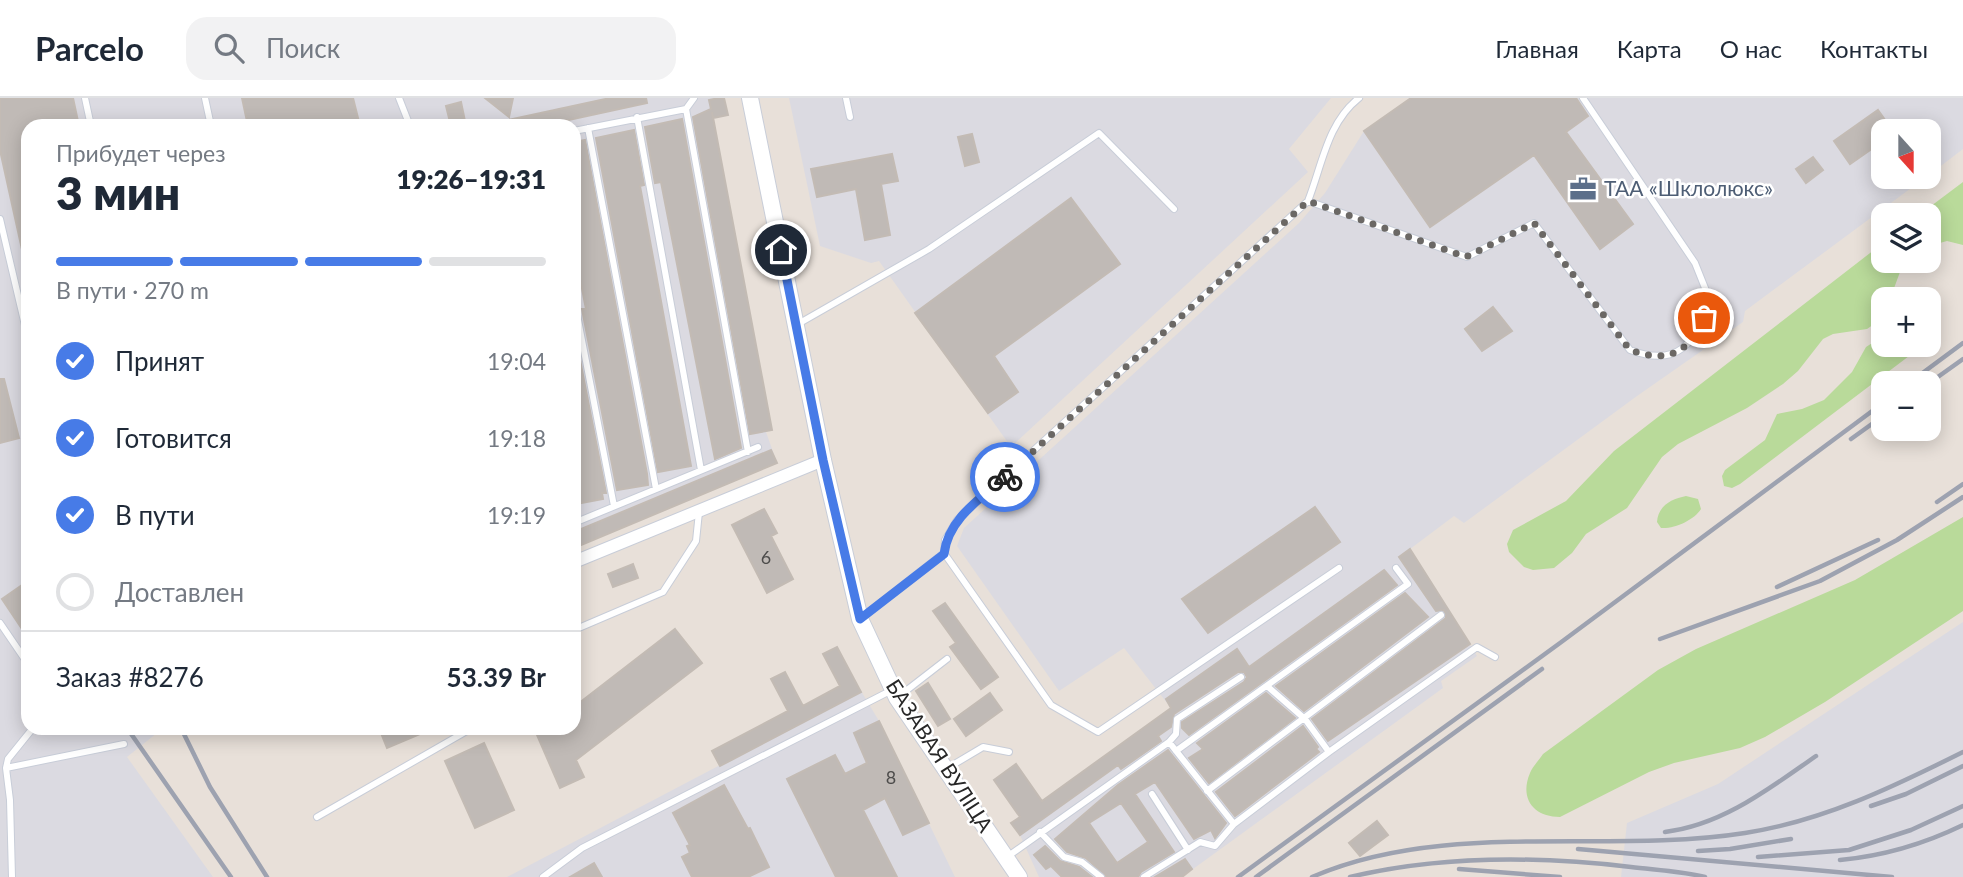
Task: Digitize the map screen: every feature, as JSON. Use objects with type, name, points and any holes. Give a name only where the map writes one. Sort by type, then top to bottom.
[{"type":"street","name":"БАЗАВАЯ ВУЛІЦА","points":[[750,98],[823,460],[860,619],[895,694],[1019,877]]},
{"type":"street","points":[[581,559],[823,460]]},
{"type":"lane","points":[[85,98],[90,119]]},
{"type":"lane","points":[[205,98],[210,119]]},
{"type":"lane","points":[[399,98],[407,119]]},
{"type":"lane","points":[[581,130],[686,109],[694,98]]},
{"type":"lane","points":[[846,98],[850,117]]},
{"type":"lane","points":[[1339,568],[1098,733],[1051,705],[944,554],[945,540],[957,520],[1308,201],[1320,172],[1326,142],[1359,98]]},
{"type":"lane","points":[[1308,201],[1466,257],[1534,223],[1630,350],[1646,356],[1664,358],[1683,348],[1697,334],[1711,303],[1695,263],[1583,98]]},
{"type":"lane","points":[[686,109],[748,452]]},
{"type":"lane","points":[[637,117],[701,470]]},
{"type":"lane","points":[[588,128],[656,489]]},
{"type":"lane","points":[[796,325],[929,249],[1099,133],[1174,209]]},
{"type":"lane","points":[[0,219],[21,308]]},
{"type":"lane","points":[[581,335],[614,506]]},
{"type":"lane","points":[[581,520],[758,447]]},
{"type":"lane","points":[[581,627],[663,592],[696,541],[699,512]]},
{"type":"lane","points":[[860,619],[944,554]]},
{"type":"lane","points":[[1176,751],[1408,584],[1396,568]]},
{"type":"lane","points":[[1207,791],[1441,615]]},
{"type":"lane","points":[[0,623],[21,654]]},
{"type":"lane","points":[[1144,877],[1200,842],[1215,846],[1234,824],[1329,752],[1477,647],[1495,657]]},
{"type":"lane","points":[[543,877],[582,848],[895,694],[947,659]]},
{"type":"lane","points":[[1006,858],[1169,742],[1176,734],[1177,719],[1241,677]]},
{"type":"lane","points":[[1267,686],[1305,719],[1329,752]]},
{"type":"lane","points":[[12,877],[10,800],[6,768],[8,759],[27,735]]},
{"type":"lane","points":[[317,817],[460,735]]},
{"type":"lane","points":[[1169,742],[1234,824]]},
{"type":"lane","points":[[6,768],[124,744]]},
{"type":"lane","points":[[945,770],[983,747],[1009,752]]},
{"type":"lane","points":[[1152,794],[1188,850]]},
{"type":"lane","points":[[1040,832],[1064,858],[1083,862],[1101,877]]},
{"type":"shaded area","points":[[0,98],[724,98],[728,115],[713,118],[772,430],[766,432],[777,463],[581,545],[581,119],[21,119],[21,735],[154,735],[127,757],[213,877],[0,877]]},
{"type":"shaded area","points":[[789,98],[1331,98],[1289,149],[1308,172],[1011,447],[879,261],[871,263],[820,246]]},
{"type":"shaded area","points":[[1411,98],[1963,98],[1963,149],[1941,166],[1941,119],[1871,119],[1871,189],[1910,189],[1891,203],[1871,203],[1871,218],[1745,311],[1743,322],[1464,523],[1454,516],[1410,549],[1477,656],[1441,681],[1443,688],[1182,877],[1039,877],[1020,835],[1011,823],[1171,708],[1124,648],[1059,691],[957,546],[964,528],[1299,223],[1325,193],[1364,131]]},
{"type":"shaded area","points":[[1963,622],[1963,877],[1621,877],[1627,823],[1718,784]]},
{"type":"shaded area","points":[[861,691],[879,721],[955,877],[507,877]]},
{"type":"green space","points":[[1963,182],[1963,245],[1947,241],[1941,243],[1941,203],[1935,203]]},
{"type":"green space","points":[[1871,252],[1871,273],[1900,273],[1894,287],[1871,287],[1871,326],[1833,334],[1823,339],[1798,371],[1783,384],[1747,408],[1678,444],[1662,457],[1627,508],[1586,534],[1572,553],[1554,568],[1533,570],[1524,567],[1509,552],[1507,544],[1513,530],[1566,501],[1614,451]]},
{"type":"green space","points":[[1871,344],[1871,357],[1908,357],[1889,371],[1871,371],[1871,385],[1740,484],[1732,488],[1724,486],[1722,476],[1725,470],[1765,440],[1777,414],[1802,409],[1824,400],[1852,372],[1866,347]]},
{"type":"green space","points":[[1686,496],[1698,499],[1701,509],[1684,523],[1661,528],[1657,522],[1663,508],[1670,501]]},
{"type":"green space","points":[[1963,517],[1963,611],[1825,702],[1765,737],[1740,748],[1674,763],[1649,772],[1560,817],[1543,814],[1531,805],[1526,791],[1527,782],[1531,770],[1543,754],[1658,670],[1696,649],[1855,580]]},
{"type":"building","points":[[0,98],[73,98],[78,119],[21,119],[21,245],[0,150]]},
{"type":"building","points":[[242,98],[353,98],[358,119],[246,119]]},
{"type":"building","points":[[485,98],[513,98],[509,117]]},
{"type":"building","points":[[610,98],[646,98],[647,103],[573,119],[513,119]]},
{"type":"building","points":[[724,98],[728,115],[713,118],[772,430],[750,434],[693,117],[711,109],[709,100]]},
{"type":"building","points":[[1411,98],[1576,98],[1588,116],[1566,132],[1633,224],[1600,249],[1534,155],[1430,227],[1364,131]]},
{"type":"building","points":[[461,102],[465,119],[449,119],[446,106]]},
{"type":"building","points":[[1878,110],[1884,119],[1871,119],[1871,149],[1850,164],[1834,141]]},
{"type":"building","points":[[682,119],[741,448],[715,459],[661,182],[655,183],[645,127]]},
{"type":"building","points":[[634,130],[644,185],[640,186],[691,466],[658,472],[596,138]]},
{"type":"building","points":[[972,134],[979,162],[965,166],[958,137]]},
{"type":"building","points":[[585,140],[647,474],[648,485],[617,490],[582,309],[586,309],[581,284],[581,141]]},
{"type":"building","points":[[892,154],[898,181],[881,184],[890,235],[865,240],[856,189],[817,197],[811,169]]},
{"type":"building","points":[[1813,157],[1823,170],[1806,183],[1796,169]]},
{"type":"building","points":[[1071,198],[1120,264],[994,356],[1018,392],[988,413],[915,313]]},
{"type":"building","points":[[1493,307],[1512,331],[1482,351],[1465,329]]},
{"type":"building","points":[[581,365],[606,493],[602,493],[603,499],[581,503]]},
{"type":"building","points":[[0,379],[4,379],[19,438],[0,443]]},
{"type":"building","points":[[771,450],[777,463],[581,545],[581,529]]},
{"type":"building","points":[[1315,507],[1340,542],[1208,633],[1182,599]]},
{"type":"building","points":[[764,509],[777,533],[771,536],[793,579],[767,593],[732,525]]},
{"type":"building","points":[[1410,549],[1470,644],[1328,741],[1312,719],[1446,618],[1444,610],[1436,611],[1399,557]]},
{"type":"building","points":[[633,564],[638,578],[613,587],[608,574]]},
{"type":"building","points":[[1384,570],[1397,585],[1189,735],[1182,728],[1182,722],[1244,682],[1247,677],[1244,672],[1238,672],[1174,714],[1171,727],[1158,736],[1161,741],[1121,769],[1118,765],[1020,835],[1011,823],[1020,817],[994,780],[1016,764],[1042,801],[1171,708],[1166,699],[1237,649],[1249,667]]},
{"type":"building","points":[[21,586],[21,628],[2,599]]},
{"type":"building","points":[[1405,593],[1428,617],[1304,711],[1276,686]]},
{"type":"building","points":[[945,603],[998,677],[981,689],[950,647],[956,643],[933,611]]},
{"type":"building","points":[[675,629],[702,663],[576,760],[584,777],[560,788],[537,735],[581,735],[581,702]]},
{"type":"building","points":[[837,647],[861,692],[720,766],[712,751],[788,711],[771,679],[785,672],[803,706],[840,686],[823,654]]},
{"type":"building","points":[[928,683],[950,719],[938,726],[916,691]]},
{"type":"building","points":[[990,693],[1002,710],[966,736],[954,719]]},
{"type":"building","points":[[1266,693],[1295,718],[1209,783],[1189,758],[1203,749],[1197,743]]},
{"type":"building","points":[[879,721],[929,823],[903,835],[885,798],[863,810],[897,877],[836,877],[787,779],[835,755],[845,774],[867,763],[854,733]]},
{"type":"building","points":[[1303,726],[1319,752],[1235,816],[1216,792]]},
{"type":"building","points":[[382,735],[418,735],[387,748]]},
{"type":"building","points":[[484,743],[514,810],[475,828],[445,761]]},
{"type":"building","points":[[1168,750],[1226,823],[1215,838],[1211,830],[1194,839],[1155,782],[1135,794],[1174,852],[1141,872],[1138,877],[1107,877],[1086,858],[1067,852],[1055,839],[1118,785]],"holes":[[[1121,803],[1148,842],[1117,863],[1089,823]]]},
{"type":"building","points":[[724,785],[748,829],[750,828],[769,867],[748,877],[692,877],[682,857],[690,853],[687,846],[690,845],[673,813]]},
{"type":"building","points":[[1377,821],[1388,835],[1360,856],[1349,843]]},
{"type":"building","points":[[1045,846],[1060,861],[1079,867],[1092,877],[1062,877],[1051,866],[1046,869],[1034,855]]},
{"type":"building","points":[[1185,859],[1192,869],[1182,877],[1155,877]]},
{"type":"building","points":[[594,863],[602,877],[570,877]]},
{"type":"railway","points":[[1925,371],[1963,343]]},
{"type":"railway","points":[[1941,375],[1963,359]]},
{"type":"railway","points":[[1238,877],[1871,412]]},
{"type":"railway","points":[[1851,439],[1871,425]]},
{"type":"railway","points":[[1937,502],[1963,484]]},
{"type":"railway","points":[[1660,639],[1820,581],[1897,540],[1963,497]]},
{"type":"railway","points":[[1777,587],[1878,540]]},
{"type":"railway","points":[[1256,877],[1542,669]]},
{"type":"railway","points":[[132,735],[231,877]]},
{"type":"railway","points":[[184,735],[210,787],[267,877]]},
{"type":"railway","points":[[1312,877],[1363,859],[1416,849],[1471,843],[1692,839],[1774,828],[1857,801],[1963,752]]},
{"type":"railway","points":[[1665,832],[1707,822],[1726,813],[1816,756]]},
{"type":"railway","points":[[1871,806],[1906,794],[1963,766]]},
{"type":"railway","points":[[1758,857],[1849,850],[1911,830],[1963,806]]},
{"type":"railway","points":[[1840,860],[1903,848],[1963,825]]},
{"type":"railway","points":[[1698,851],[1730,849],[1791,839]]},
{"type":"railway","points":[[1578,849],[1892,877]]},
{"type":"railway","points":[[1350,877],[1420,865],[1490,860],[1596,863],[1705,877]]},
{"type":"railway","points":[[1459,869],[1560,877]]},
{"type":"way so far","points":[[1005,477],[1308,201],[1466,257],[1534,223],[1630,350],[1646,356],[1664,358],[1683,348],[1697,334],[1704,318]]},
{"type":"place","name":"ТАА «Шклолюкс»","points":[[1583,189]]},
{"type":"route","points":[[781,250],[823,460],[860,619],[944,554],[945,540],[957,520],[1005,477]]}]
